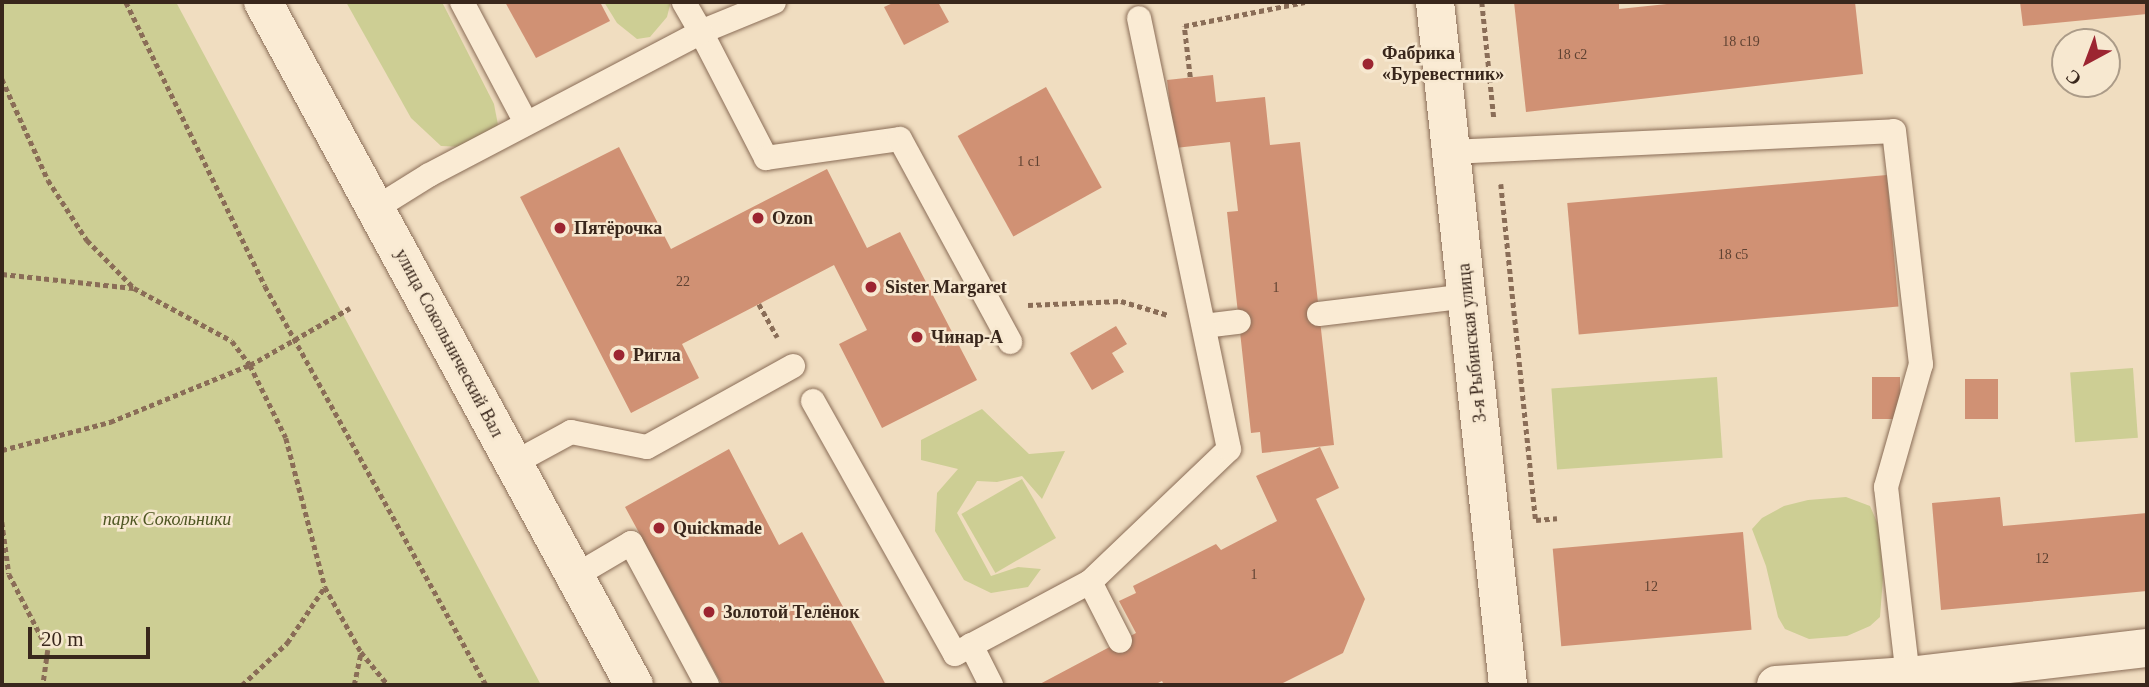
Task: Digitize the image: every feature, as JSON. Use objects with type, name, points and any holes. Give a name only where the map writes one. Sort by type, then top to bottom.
[{"type":"main road","name":"улица Сокольнический Вал","points":[[263,2],[634,685]]},
{"type":"main road","name":"3-я Рыбинская улица","points":[[1436,2],[1508,685]]},
{"type":"main road","points":[[1776,685],[1908,676],[2147,648]]},
{"type":"lane","points":[[462,2],[526,124]]},
{"type":"lane","points":[[684,2],[766,158],[900,139],[1010,342]]},
{"type":"lane","points":[[376,208],[429,175],[701,32],[774,2]]},
{"type":"lane","points":[[813,401],[955,654],[1090,582],[1229,449],[1139,18]]},
{"type":"lane","points":[[1452,152],[1894,131],[1922,364],[1886,487],[1908,676]]},
{"type":"lane","points":[[1319,314],[1468,296]]},
{"type":"lane","points":[[1204,326],[1239,322]]},
{"type":"lane","points":[[514,463],[570,432],[648,447],[793,366]]},
{"type":"lane","points":[[575,576],[631,544],[707,685]]},
{"type":"lane","points":[[1090,582],[1120,641]]},
{"type":"lane","points":[[971,645],[991,685]]},
{"type":"path","points":[[126,2],[265,286],[486,685]]},
{"type":"path","points":[[1190,77],[1184,26],[1305,2]]},
{"type":"path","points":[[1482,2],[1536,520],[1557,518]]},
{"type":"path","points":[[2,79],[48,180],[87,240],[134,288],[232,341],[250,365],[286,438],[325,587],[361,652],[388,685]]},
{"type":"path","points":[[2,274],[134,288]]},
{"type":"path","points":[[993,309],[1039,303],[1121,301],[1204,326]]},
{"type":"path","points":[[2,450],[110,422],[250,365],[296,342],[350,308]]},
{"type":"path","points":[[2,522],[9,574],[48,650],[43,685]]},
{"type":"path","points":[[242,685],[287,643],[325,587]]},
{"type":"path","points":[[354,685],[361,652]]},
{"type":"green space","name":"парк Сокольники","points":[[2,2],[176,2],[541,685],[2,685]]},
{"type":"green space","points":[[346,2],[442,2],[494,104],[498,125],[482,138],[463,147],[441,146],[411,118]]},
{"type":"green space","points":[[604,2],[670,2],[670,5],[667,17],[650,37],[637,39],[617,23]]},
{"type":"green space","points":[[2133,368],[2138,438],[2075,442],[2070,372]]},
{"type":"green space","points":[[1717,377],[1723,458],[1557,469],[1551,389]]},
{"type":"green space","points":[[982,409],[1029,454],[1065,451],[1042,499],[1022,476],[997,482],[977,481],[957,513],[991,576],[1018,567],[1041,569],[1028,587],[991,593],[964,580],[935,531],[937,493],[958,469],[921,460],[921,440]]},
{"type":"green space","points":[[1022,479],[1056,538],[995,573],[961,514]]},
{"type":"green space","points":[[1846,497],[1870,506],[1880,529],[1883,578],[1880,617],[1870,626],[1847,636],[1809,639],[1785,629],[1778,617],[1766,566],[1752,529],[1762,518],[1784,506],[1808,500]]},
{"type":"building","points":[[505,2],[600,2],[610,21],[536,58]]},
{"type":"building","points":[[895,2],[938,2],[949,22],[904,45],[884,7]]},
{"type":"building","points":[[1514,2],[1619,2],[1619,9],[1686,2],[1855,2],[1863,74],[1526,112]]},
{"type":"building","points":[[2020,2],[2147,2],[2147,14],[2023,26]]},
{"type":"building","points":[[1213,75],[1216,102],[1265,97],[1270,145],[1300,142],[1334,445],[1262,453],[1260,432],[1251,433],[1227,212],[1238,211],[1230,142],[1175,148],[1167,80]]},
{"type":"building","points":[[1046,87],[1102,188],[1013,237],[958,136]]},
{"type":"building","points":[[619,147],[671,249],[827,169],[867,248],[900,232],[977,380],[882,428],[839,344],[867,330],[834,265],[682,344],[699,378],[631,413],[520,197]]},
{"type":"building","points":[[1887,175],[1899,306],[1579,334],[1567,203]]},
{"type":"building","points":[[1116,326],[1127,344],[1112,353],[1124,372],[1092,390],[1070,353]]},
{"type":"building","points":[[1872,377],[1900,377],[1900,419],[1872,419]]},
{"type":"building","points":[[1965,379],[1998,379],[1998,419],[1965,419]]},
{"type":"building","points":[[1320,447],[1339,488],[1316,499],[1365,599],[1343,653],[1279,685],[1164,685],[1162,681],[1154,685],[1038,685],[1136,633],[1119,601],[1136,593],[1133,586],[1216,544],[1221,550],[1277,521],[1256,476]]},
{"type":"building","points":[[729,449],[779,545],[802,532],[886,685],[722,685],[625,507]]},
{"type":"building","points":[[2000,497],[2003,526],[2147,513],[2147,591],[1941,610],[1932,503]]},
{"type":"building","points":[[1743,532],[1752,630],[1561,646],[1553,549]]},
{"type":"place","name":"Фабрика «Буревестник»","points":[[1368,64]]},
{"type":"place","name":"Ozon","points":[[758,218]]},
{"type":"place","name":"Пятёрочка","points":[[560,228]]},
{"type":"place","name":"Sister Margaret","points":[[871,287]]},
{"type":"place","name":"Чинар-А","points":[[917,337]]},
{"type":"place","name":"Ригла","points":[[619,355]]},
{"type":"place","name":"Quickmade","points":[[659,528]]},
{"type":"place","name":"Золотой Телёнок","points":[[709,612]]}]
